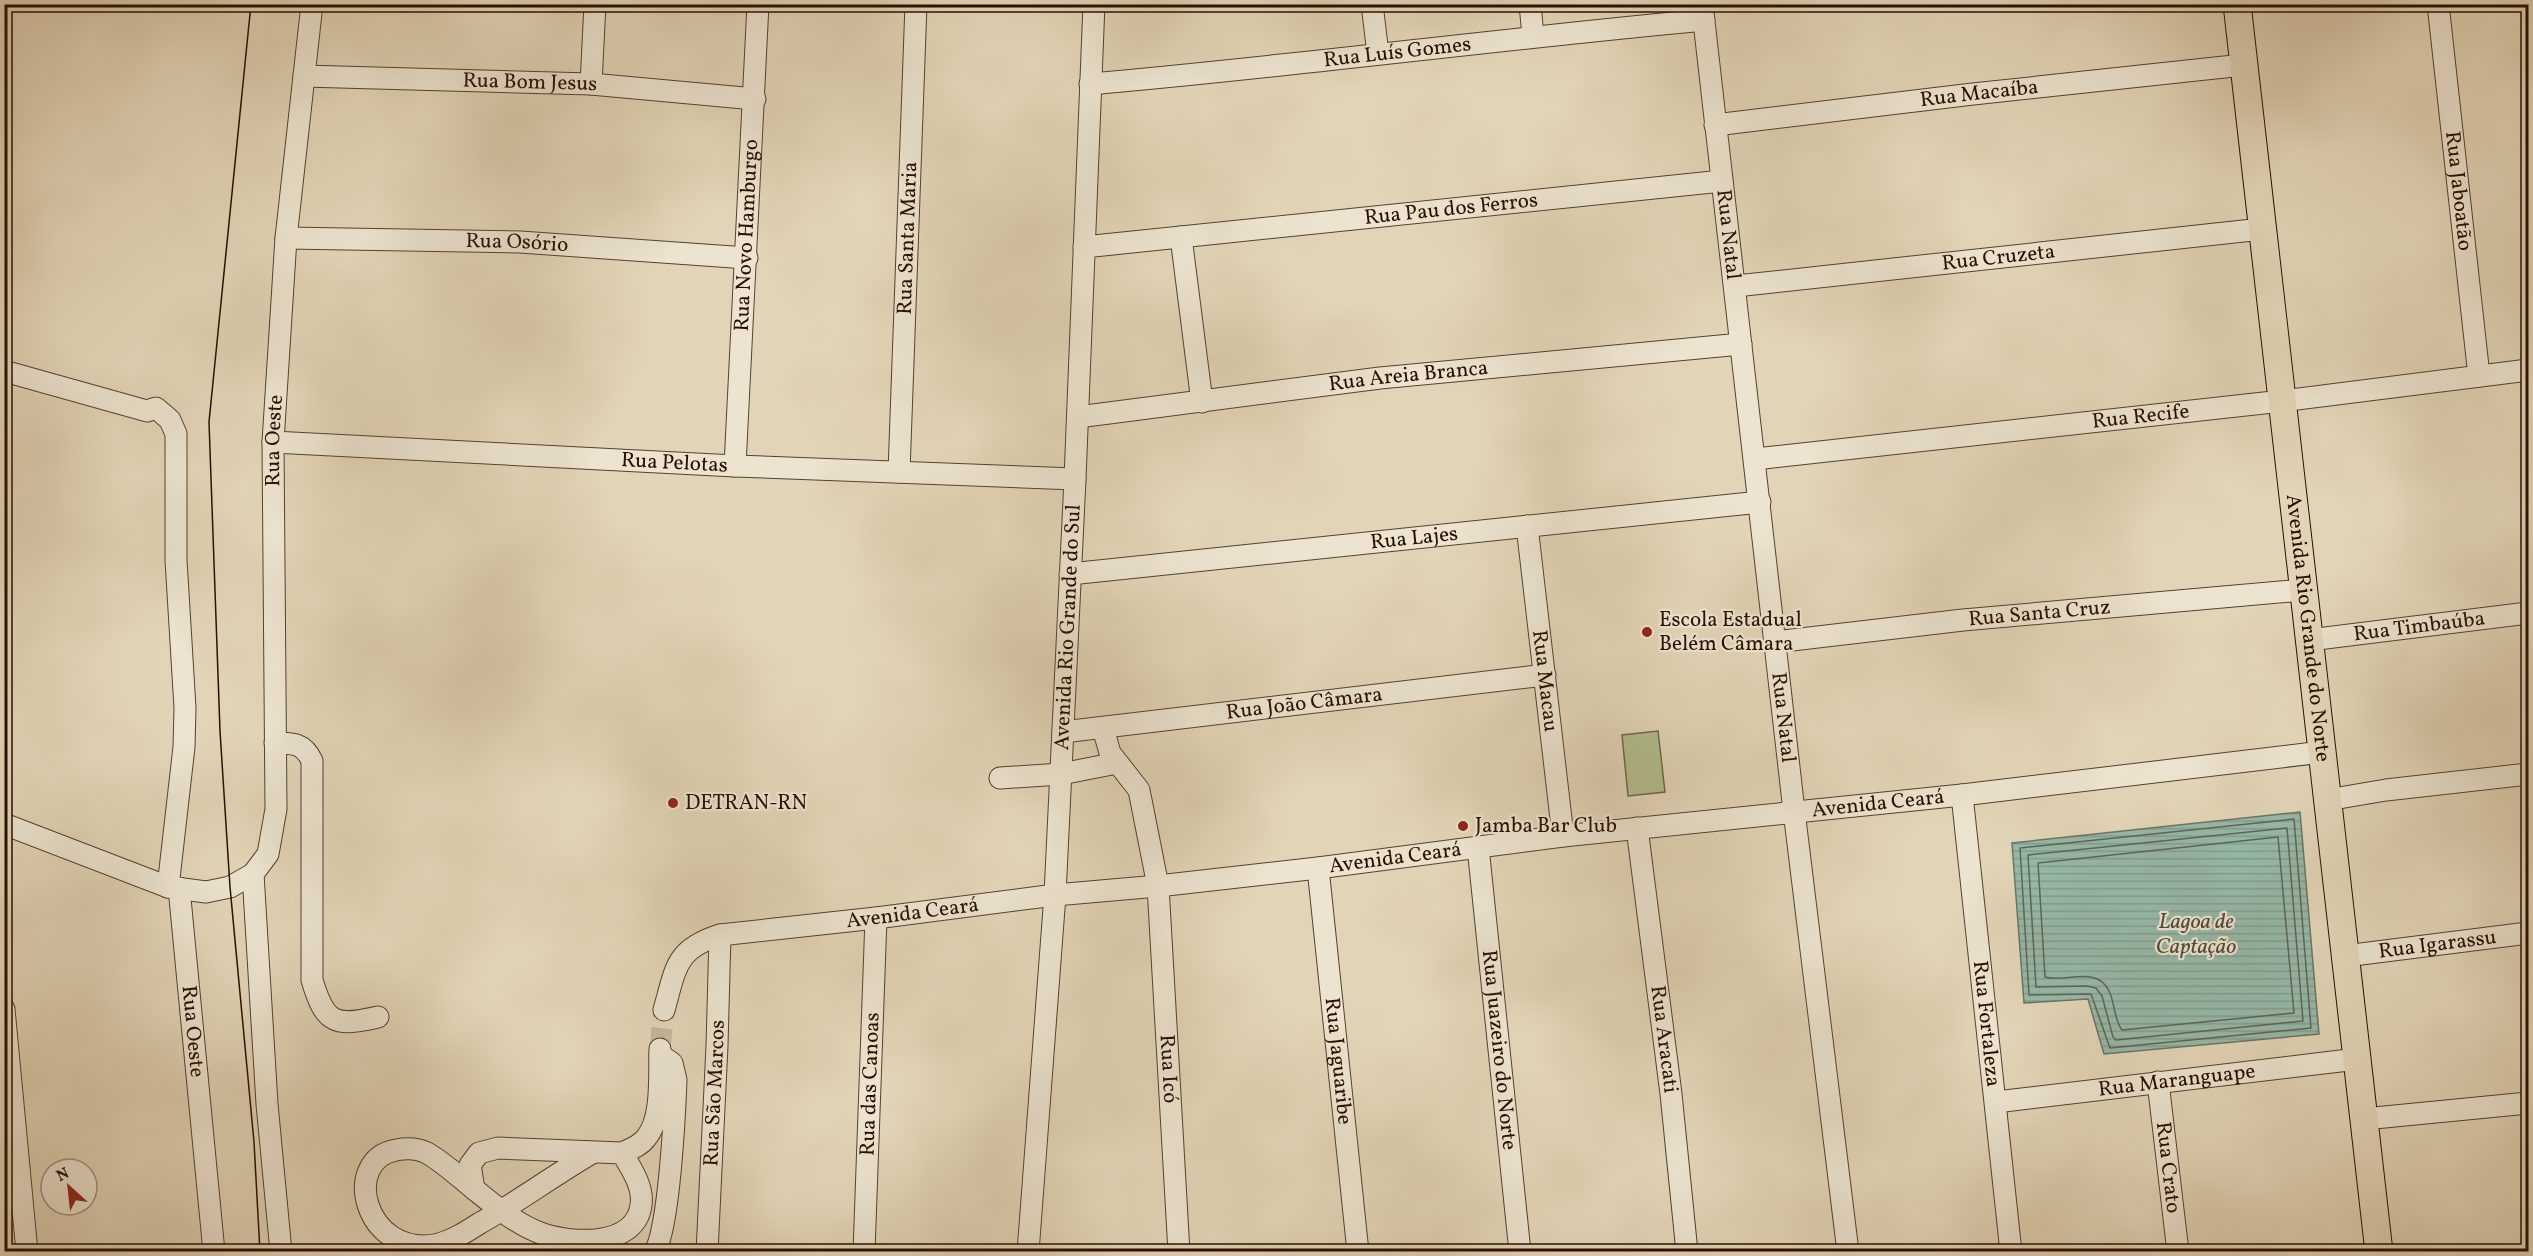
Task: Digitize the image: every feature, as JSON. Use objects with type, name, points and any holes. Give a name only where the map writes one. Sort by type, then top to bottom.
[{"type":"main road","name":"Avenida Rio Grande do Norte","points":[[2237,4],[2379,1251]]},
{"type":"street","name":"Rua Oeste","points":[[174,887],[206,892],[230,887],[253,874],[268,854],[274,831],[276,809],[273,442],[286,238],[312,4]]},
{"type":"street","points":[[591,84],[595,4]]},
{"type":"street","name":"Rua Novo Hamburgo","points":[[735,466],[758,4]]},
{"type":"street","name":"Rua Santa Maria","points":[[898,472],[916,4]]},
{"type":"street","name":"Avenida Rio Grande do Sul","points":[[1028,1251],[1055,895],[1078,417],[1094,4]]},
{"type":"street","points":[[1372,4],[1378,54]]},
{"type":"street","points":[[1530,4],[1533,36]]},
{"type":"street","name":"Rua Jaboatão","points":[[2438,4],[2479,376]]},
{"type":"street","name":"Rua Luís Gomes","points":[[1090,84],[1225,72],[1533,36],[1703,12]]},
{"type":"street","name":"Rua Natal","points":[[1703,12],[1794,811],[1848,1251]]},
{"type":"street","name":"Rua Macaíba","points":[[1715,125],[2243,65]]},
{"type":"street","name":"Rua Bom Jesus","points":[[304,76],[591,84],[755,99]]},
{"type":"street","name":"Rua Pau dos Ferros","points":[[1084,247],[1722,181]]},
{"type":"street","name":"Rua Cruzeta","points":[[1736,286],[2262,230]]},
{"type":"street","points":[[1181,237],[1202,402]]},
{"type":"street","name":"Rua Osório","points":[[286,238],[520,242],[747,258]]},
{"type":"street","name":"Rua Areia Branca","points":[[1078,417],[1380,378],[1741,344]]},
{"type":"street","name":"Rua Recife","points":[[1755,459],[2282,401],[2529,370]]},
{"type":"street","name":"Rua Oeste","points":[[4,371],[147,411],[156,408],[170,420],[177,440],[176,560],[185,708],[174,887],[214,1251]]},
{"type":"street","name":"Rua Pelotas","points":[[273,442],[735,466],[1075,479]]},
{"type":"street","name":"Rua Lajes","points":[[1070,574],[1760,502]]},
{"type":"street","name":"Rua Macau","points":[[1527,526],[1563,836]]},
{"type":"street","name":"Rua Santa Cruz","points":[[1775,642],[1963,620],[2303,590]]},
{"type":"street","name":"Rua Timbaúba","points":[[2309,640],[2529,613]]},
{"type":"street","name":"Rua João Câmara","points":[[1062,732],[1545,675]]},
{"type":"street","name":"Rua Icó","points":[[1103,728],[1110,753],[1133,779],[1139,790],[1158,886],[1179,1251]]},
{"type":"street","points":[[275,743],[294,743],[302,746],[312,762],[312,980],[317,997],[325,1012],[338,1022],[354,1023],[378,1017]]},
{"type":"street","name":"Avenida Ceará","points":[[664,1010],[676,969],[684,955],[699,941],[720,934],[876,918],[1055,895],[1318,868],[1563,836],[1962,795],[2322,752]]},
{"type":"street","points":[[1000,778],[1061,774],[1117,763]]},
{"type":"street","points":[[2327,800],[2386,790],[2529,774]]},
{"type":"street","name":"Rua Fortaleza","points":[[1962,795],[2011,1251]]},
{"type":"street","points":[[4,824],[174,887]]},
{"type":"street","name":"Rua Aracati","points":[[1637,828],[1671,1094],[1687,1251]]},
{"type":"street","name":"Rua Juazeiro do Norte","points":[[1478,847],[1520,1251]]},
{"type":"street","name":"Rua Jaguaribe","points":[[1318,868],[1358,1251]]},
{"type":"street","points":[[253,874],[267,1104],[281,1251]]},
{"type":"street","name":"Rua das Canoas","points":[[864,1251],[876,918]]},
{"type":"street","name":"Rua Igarassu","points":[[2345,956],[2529,933]]},
{"type":"street","name":"Rua São Marcos","points":[[707,1251],[720,934]]},
{"type":"street","points":[[4,1009],[27,1251]]},
{"type":"street","points":[[474,1189],[470,1165],[479,1153],[498,1148],[622,1154],[646,1139],[656,1122],[660,1052],[672,1063],[676,1080],[668,1188],[661,1234],[654,1251]]},
{"type":"street","name":"Rua Maranguape","points":[[1996,1102],[2357,1059]]},
{"type":"street","name":"Rua Crato","points":[[2158,1082],[2178,1251]]},
{"type":"street","points":[[2364,1119],[2529,1103]]},
{"type":"street","points":[[548,1251],[521,1225],[502,1211],[426,1153],[406,1148],[386,1152],[376,1158],[368,1174],[366,1198],[372,1220],[391,1240],[403,1245],[421,1247],[449,1241],[502,1211],[592,1153]]},
{"type":"street","points":[[521,1225],[568,1240],[593,1240],[624,1231],[639,1214],[642,1203],[633,1171],[622,1154]]},
{"type":"shaded area","points":[[1658,731],[1665,792],[1628,796],[1622,735]]},
{"type":"water","name":"Lagoa de Captação","points":[[2300,812],[2319,1034],[2104,1054],[2088,999],[2024,1003],[2012,843]]},
{"type":"tunnel","points":[[660,1049],[664,1010]]},
{"type":"tram line","points":[[251,4],[209,422],[220,731],[230,887],[254,1142],[260,1252]]},
{"type":"place","name":"Escola Estadual Belém Câmara","points":[[1647,632]]},
{"type":"place","name":"DETRAN-RN","points":[[673,803]]},
{"type":"place","name":"Jamba Bar Club","points":[[1463,826]]}]
